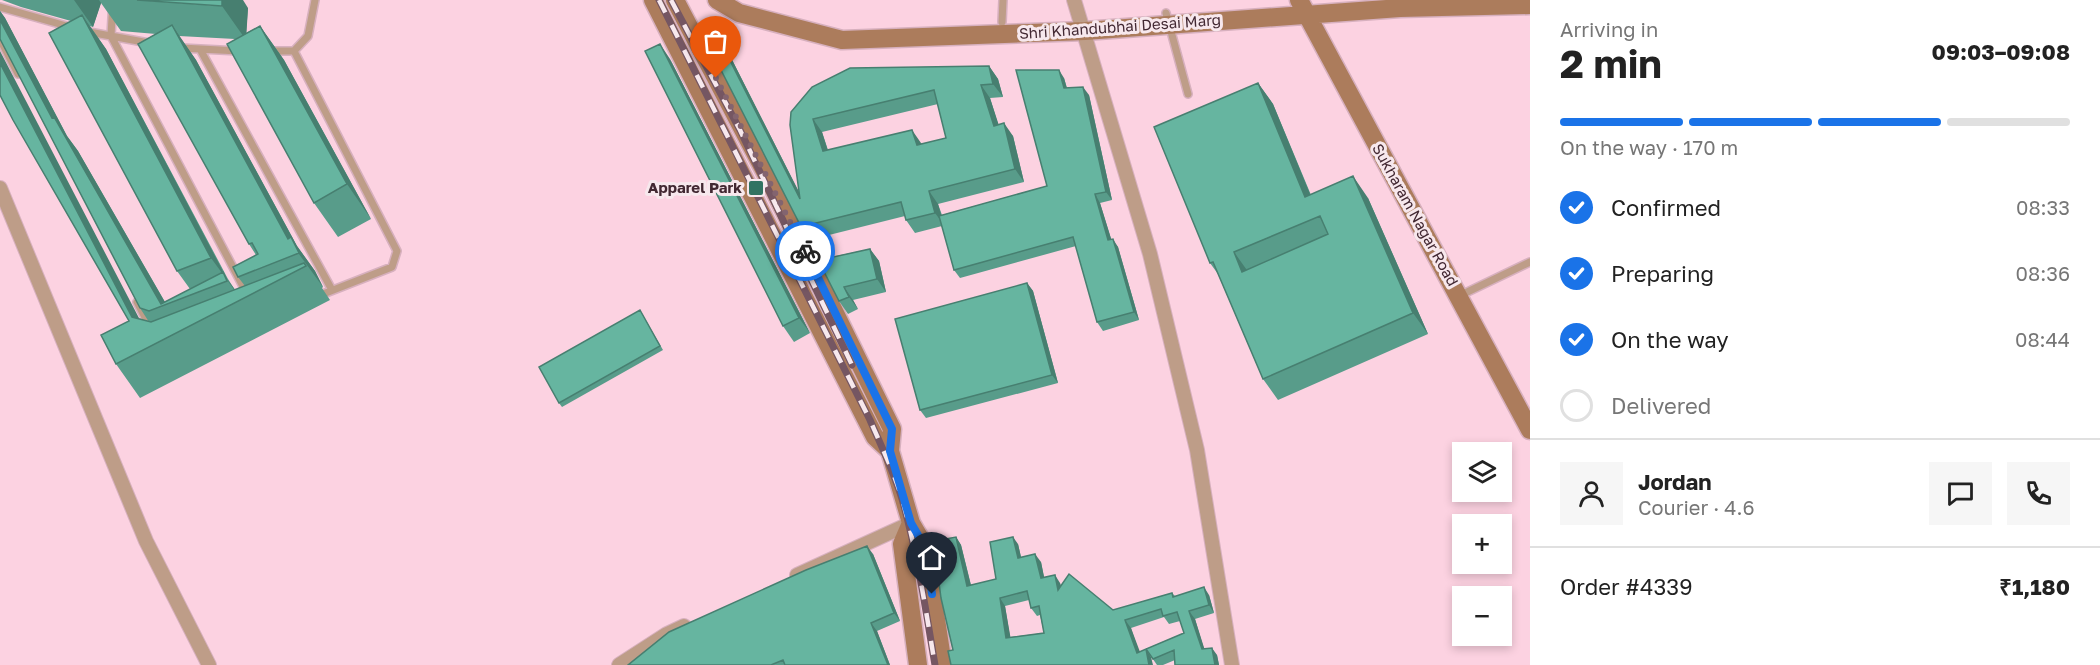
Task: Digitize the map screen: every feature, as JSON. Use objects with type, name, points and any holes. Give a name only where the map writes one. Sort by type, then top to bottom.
[{"type":"main road","points":[[653,0],[875,437],[890,451]]},
{"type":"main road","points":[[675,0],[768,177],[888,419],[892,429],[890,451],[911,523],[925,547],[943,665]]},
{"type":"main road","name":"Shri Khandubhai Desai Marg","points":[[717,0],[739,13],[842,40],[1167,19],[1370,0]]},
{"type":"main road","name":"Shri Khandubhai Desai Marg","points":[[740,0],[842,27],[1002,22],[1083,25]]},
{"type":"main road","name":"Shri Khandubhai Desai Marg","points":[[1302,6],[1400,8],[1530,5]]},
{"type":"main road","name":"Sukharam Nagar Road","points":[[1302,6],[1530,430]]},
{"type":"main road","points":[[911,523],[902,544],[918,665]]},
{"type":"street","points":[[1074,0],[1150,254],[1197,450],[1232,665]]},
{"type":"street","points":[[0,188],[146,541],[209,665]]},
{"type":"street","points":[[784,581],[911,523]]},
{"type":"street","points":[[619,665],[667,634],[699,619]]},
{"type":"lane","points":[[113,0],[111,36],[249,298]]},
{"type":"lane","points":[[259,51],[294,51],[308,36],[315,0]]},
{"type":"lane","points":[[1002,22],[1003,0]]},
{"type":"lane","points":[[0,8],[111,36],[156,44]]},
{"type":"lane","points":[[1167,19],[1188,94]]},
{"type":"lane","points":[[0,39],[22,81]]},
{"type":"lane","points":[[167,45],[201,51],[248,51]]},
{"type":"lane","points":[[201,51],[332,290]]},
{"type":"lane","points":[[294,51],[397,251],[392,267],[312,298]]},
{"type":"lane","points":[[1459,296],[1530,262]]},
{"type":"lane","points":[[133,294],[155,336]]},
{"type":"building","points":[[137,0],[222,0],[222,6]]},
{"type":"building","points":[[82,15],[211,258],[177,271],[49,33]]},
{"type":"building","points":[[0,20],[52,118],[54,117],[161,304],[223,272],[227,281],[149,311],[140,308],[0,39]]},
{"type":"building","points":[[710,21],[800,199],[790,125],[791,112],[812,87],[850,68],[989,66],[993,84],[981,85],[994,126],[1004,123],[1015,169],[929,191],[935,213],[906,220],[901,202],[812,224],[829,258],[870,249],[877,279],[844,287],[849,297],[839,301],[699,27]],"holes":[[[934,90],[946,138],[917,145],[912,130],[823,151],[813,119]]]},
{"type":"building","points":[[172,25],[288,239],[291,237],[299,253],[238,277],[233,267],[258,254],[252,243],[249,244],[138,44]]},
{"type":"building","points":[[260,26],[347,184],[314,203],[227,44]]},
{"type":"building","points":[[660,44],[799,318],[783,326],[645,51]]},
{"type":"building","points":[[0,63],[132,317],[151,322],[304,263],[306,266],[116,364],[101,335],[129,321],[0,95]]},
{"type":"building","points":[[1016,70],[1059,70],[1064,88],[1083,87],[1106,192],[1095,194],[1108,240],[1113,239],[1134,312],[1097,322],[1073,237],[954,270],[939,216],[1047,186]]},
{"type":"building","points":[[1258,83],[1305,197],[1353,176],[1413,313],[1263,379],[1213,262],[1210,263],[1154,127]],"holes":[[[1320,216],[1328,234],[1242,272],[1234,252]]]},
{"type":"building","points":[[1027,283],[1052,375],[920,410],[895,319]]},
{"type":"building","points":[[640,310],[660,346],[559,403],[539,367]]},
{"type":"building","points":[[956,537],[967,586],[996,579],[990,542],[1013,537],[1018,558],[1035,554],[1041,578],[1055,575],[1058,590],[1069,574],[1113,610],[1172,593],[1173,597],[1204,587],[1209,605],[1189,611],[1202,649],[1212,648],[1215,665],[1175,665],[1174,650],[1153,659],[1146,649],[1149,665],[951,665],[948,651],[953,650],[941,598],[938,575],[941,575],[934,541]],"holes":[[[1027,591],[1031,608],[1039,606],[1044,633],[1006,638],[1000,598]],[[1161,609],[1163,616],[1177,612],[1184,633],[1137,653],[1125,620]]]},
{"type":"building","points":[[867,546],[894,613],[871,623],[888,665],[785,665],[783,660],[771,665],[628,665],[669,632],[806,570]]},
{"type":"railway","points":[[659,0],[870,420],[888,462],[901,495],[909,525],[935,665]]},
{"type":"railway","points":[[671,0],[740,130],[852,365]]},
{"type":"way so far","points":[[716,78],[805,251]]},
{"type":"place","name":"Apparel Park","points":[[756,188]]},
{"type":"route","points":[[805,251],[892,429],[890,451],[911,523],[925,547],[932,594]]}]
